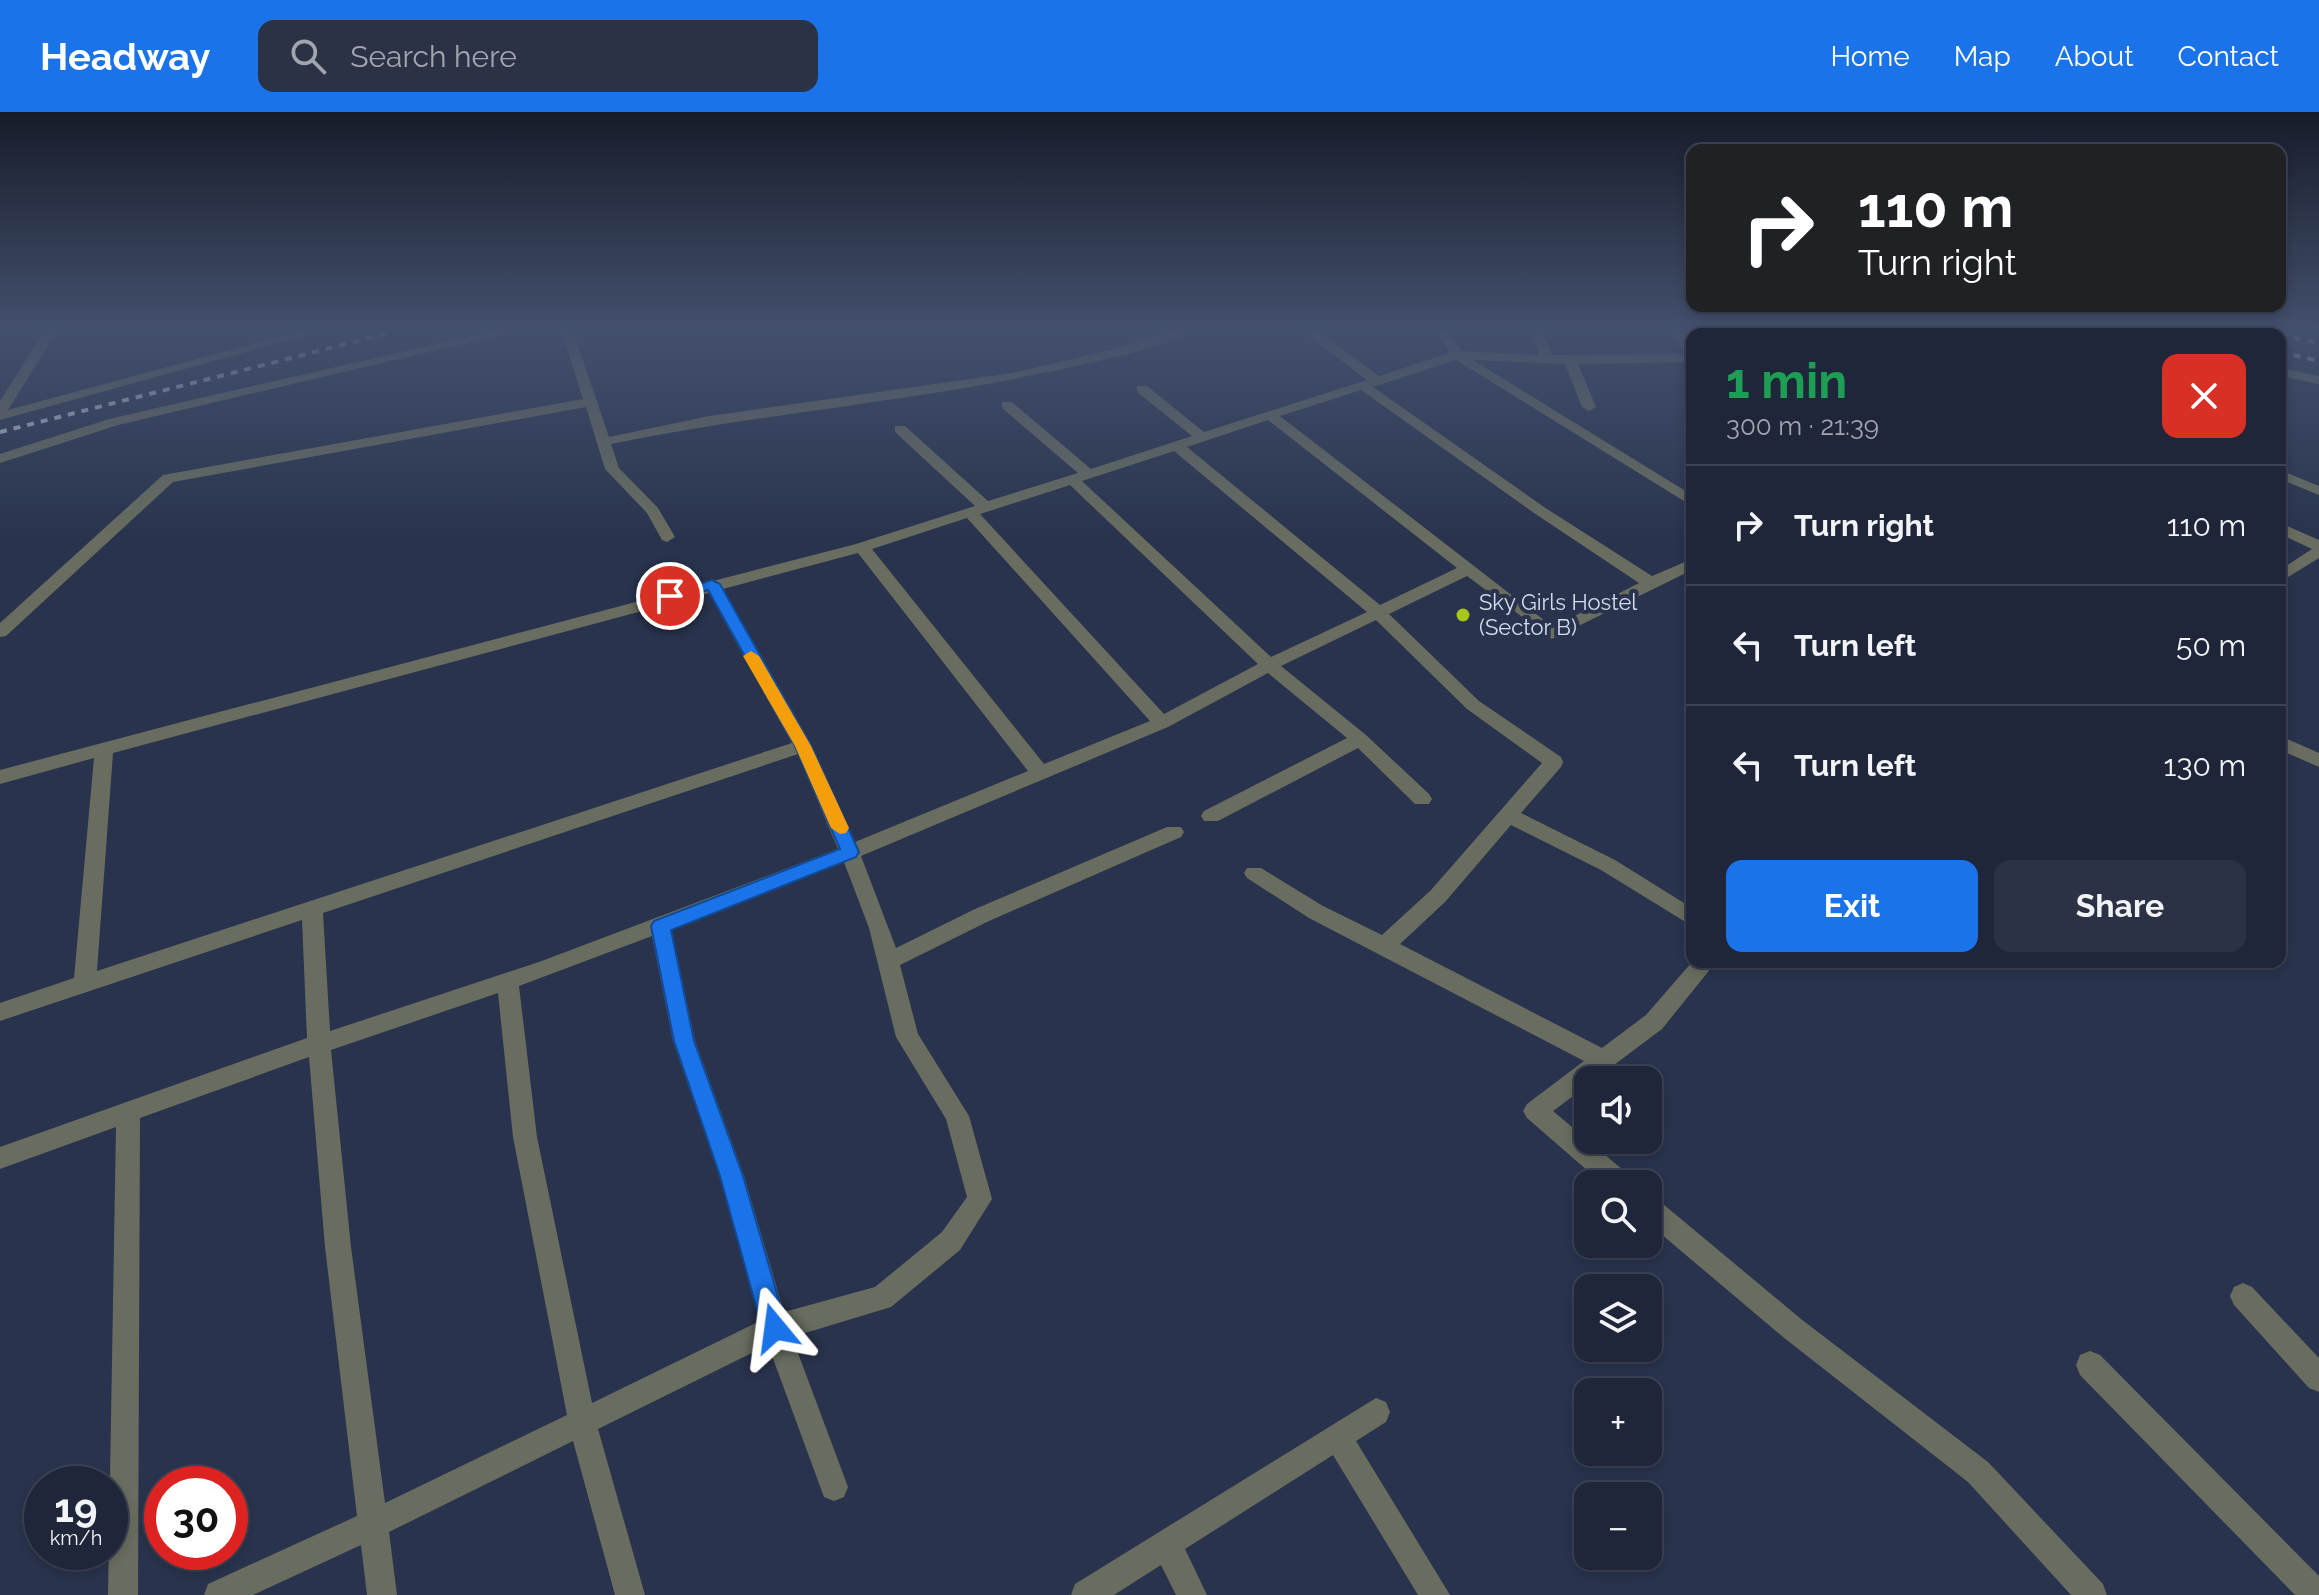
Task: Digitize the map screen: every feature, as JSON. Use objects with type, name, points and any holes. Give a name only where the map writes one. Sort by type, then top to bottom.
[{"type":"street","points":[[0,414],[53,400]]},
{"type":"street","points":[[0,459],[114,422],[209,400]]},
{"type":"street","points":[[603,442],[709,420],[848,400]]},
{"type":"street","points":[[1156,400],[1202,437]]},
{"type":"street","points":[[0,777],[712,584],[862,547],[1320,400]]},
{"type":"street","points":[[1392,400],[1539,510],[1651,583]]},
{"type":"street","points":[[1530,400],[1686,497]]},
{"type":"street","points":[[1586,400],[1589,407]]},
{"type":"street","points":[[0,632],[168,478],[591,402],[612,469],[653,511],[667,537]]},
{"type":"street","points":[[1007,405],[1269,665],[1360,739],[1422,799]]},
{"type":"street","points":[[1271,416],[1552,634],[1686,567]]},
{"type":"street","points":[[900,429],[977,509],[1162,723]]},
{"type":"street","points":[[1176,445],[1380,614],[1473,705],[1554,762],[1438,896],[1384,946]]},
{"type":"street","points":[[2286,477],[2319,491]]},
{"type":"street","points":[[2286,531],[2319,548],[2286,573]]},
{"type":"street","points":[[862,547],[1041,774]]},
{"type":"street","points":[[0,1158],[319,1044],[508,981],[850,852],[1162,723],[1269,665],[1469,569]]},
{"type":"street","points":[[219,1595],[373,1524],[775,1328],[882,1298],[951,1241],[980,1199],[957,1116],[907,1037],[880,928],[850,852],[803,746],[712,584]]},
{"type":"street","points":[[1211,816],[1360,739]]},
{"type":"street","points":[[2286,745],[2319,761]]},
{"type":"street","points":[[0,1012],[803,746]]},
{"type":"street","points":[[85,983],[104,748]]},
{"type":"street","points":[[1507,815],[1608,865],[1686,914]]},
{"type":"street","points":[[888,961],[982,915],[1174,832]]},
{"type":"street","points":[[1254,873],[1316,912],[1602,1059]]},
{"type":"street","points":[[312,907],[319,1044],[338,1247],[382,1595]]},
{"type":"street","points":[[660,926],[684,1041],[732,1176],[775,1328],[834,1487]]},
{"type":"street","points":[[1605,1170],[1535,1111],[1654,1022],[1700,968]]},
{"type":"street","points":[[508,981],[525,1137],[582,1422],[630,1595]]},
{"type":"street","points":[[123,1595],[123,1358],[128,1112]]},
{"type":"street","points":[[1662,1219],[1792,1328],[1978,1472],[2092,1595]]},
{"type":"street","points":[[2243,1296],[2319,1378]]},
{"type":"street","points":[[2090,1365],[2316,1595]]},
{"type":"street","points":[[1086,1595],[1376,1412]]},
{"type":"street","points":[[1338,1437],[1435,1595]]},
{"type":"street","points":[[1167,1544],[1192,1595]]},
{"type":"railway","points":[[0,432],[125,400]]},
{"type":"slow traffic","points":[[751,656],[803,746],[840,828]]},
{"type":"place","name":"Sky Girls Hostel (Sector B)","points":[[1463,615]]},
{"type":"route","points":[[670,596],[712,584],[803,746],[850,852],[660,926],[684,1041],[732,1176],[775,1328]]}]
